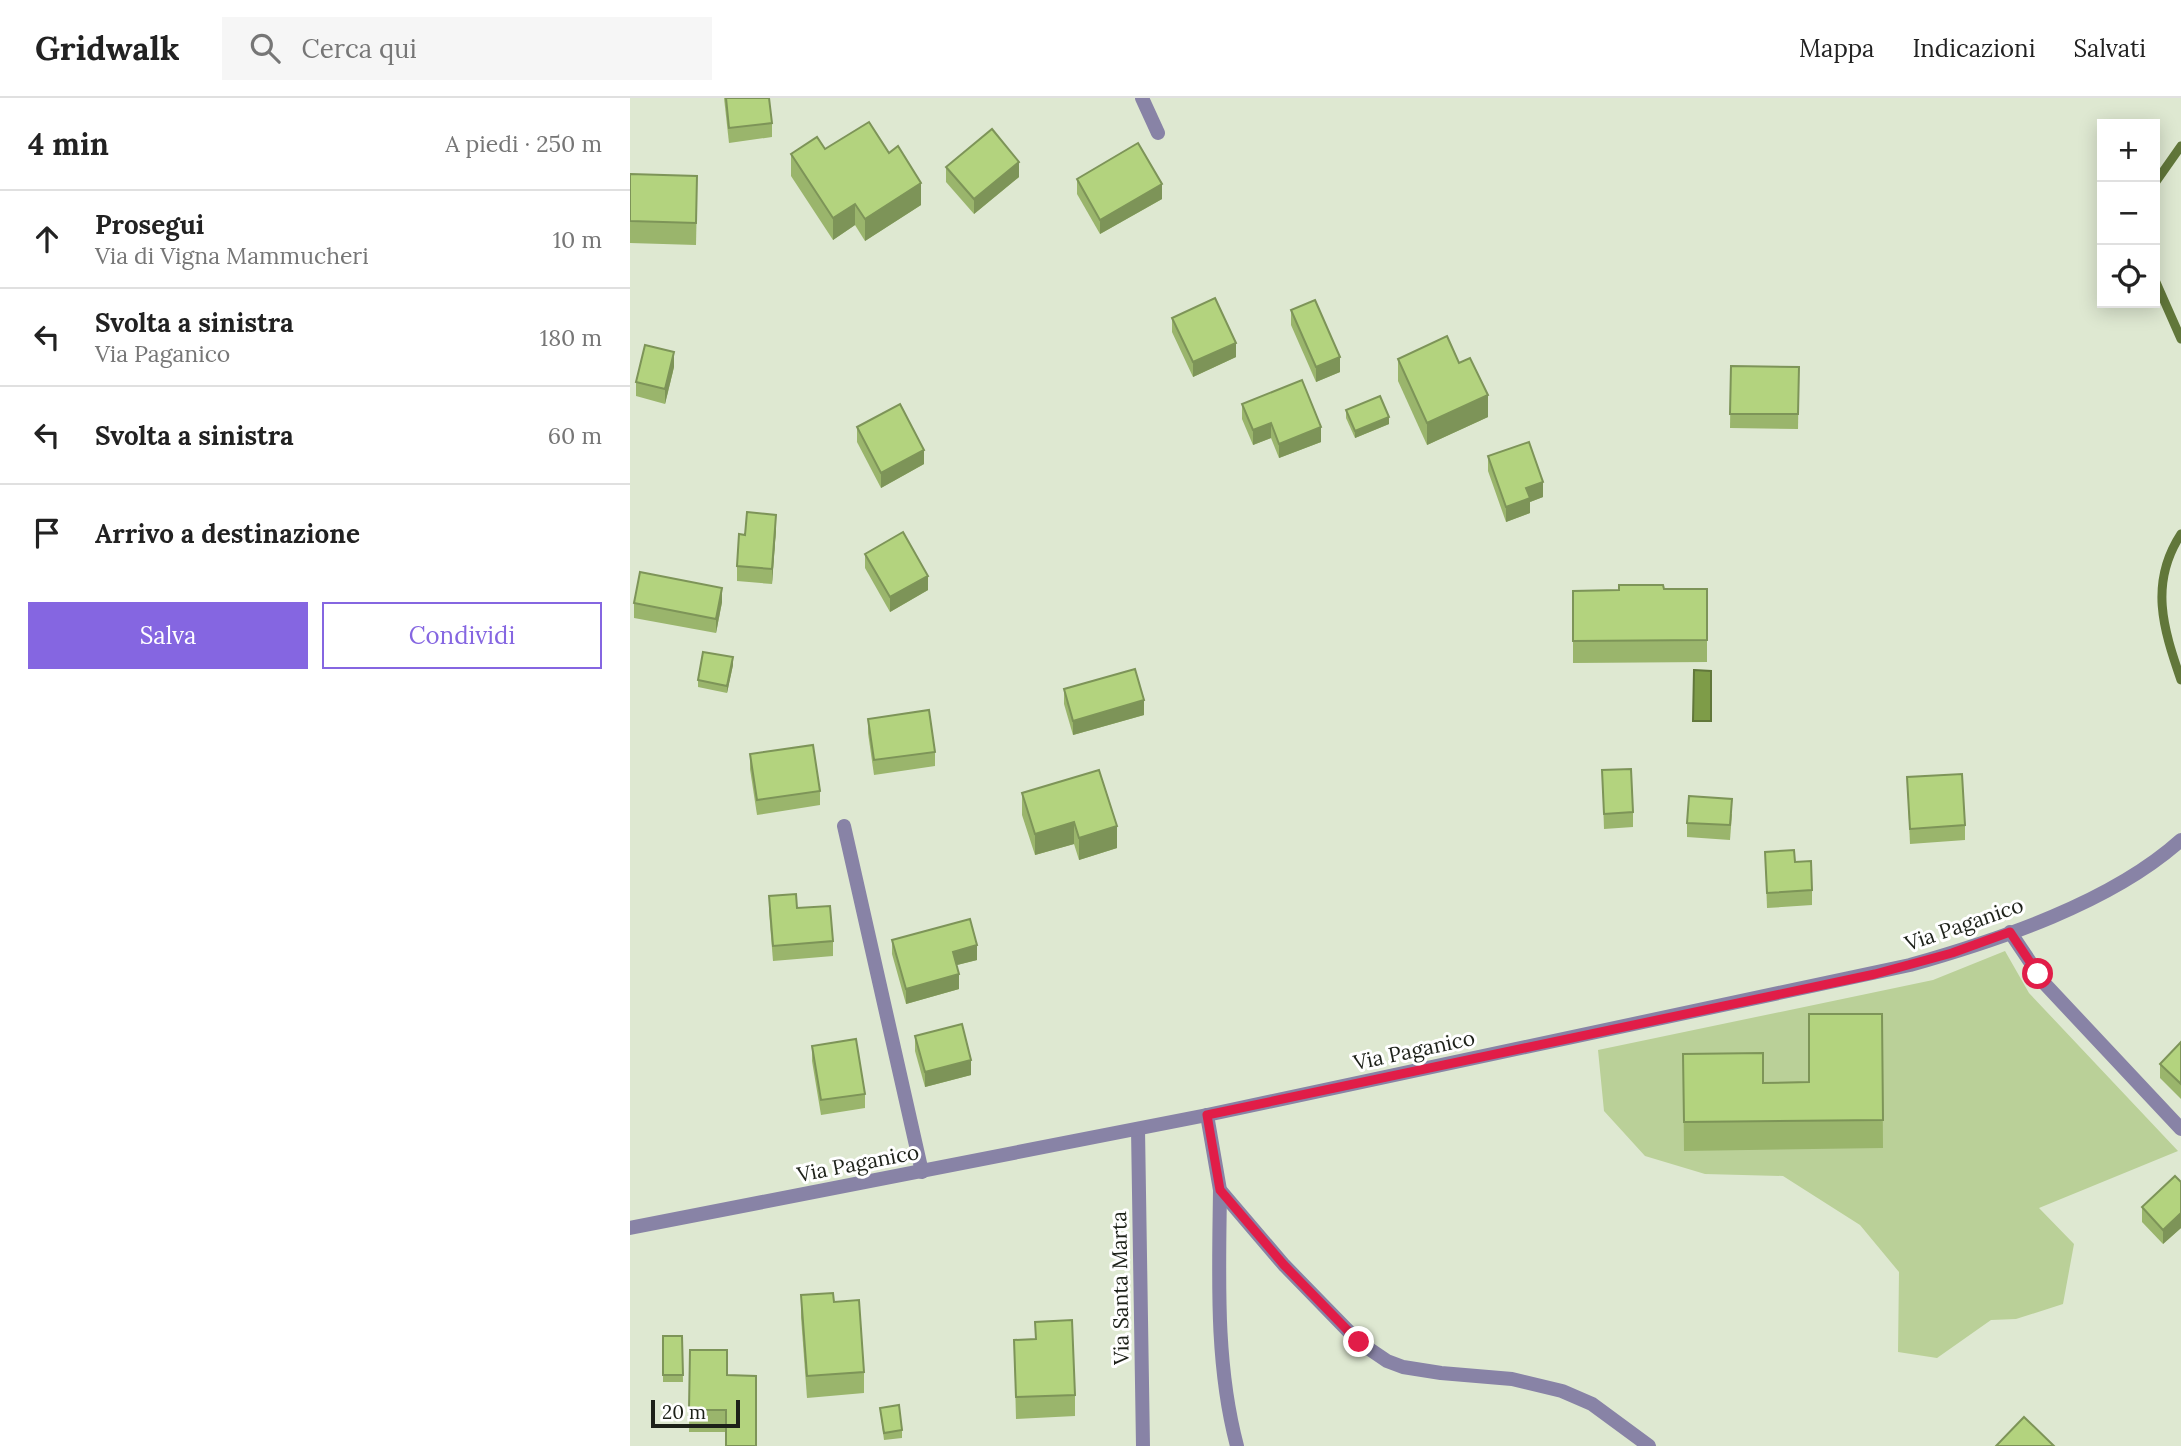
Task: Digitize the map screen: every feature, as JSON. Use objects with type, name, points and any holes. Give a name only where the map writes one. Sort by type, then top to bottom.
[{"type":"street","points":[[1142,98],[1158,132]]},
{"type":"street","points":[[844,826],[922,1172]]},
{"type":"street","name":"Via Paganico","points":[[630,1228],[1207,1115],[1875,974],[1952,953],[2077,905],[2113,886],[2180,841]]},
{"type":"street","points":[[2010,932],[2045,984],[2181,1129]]},
{"type":"street","points":[[1207,1115],[1220,1190],[1222,1354],[1228,1404],[1237,1446]]},
{"type":"street","name":"Via Santa Marta","points":[[1138,1129],[1143,1446]]},
{"type":"street","points":[[1220,1190],[1359,1342],[1387,1361],[1421,1371],[1512,1379],[1562,1391],[1592,1404],[1649,1446]]},
{"type":"shaded area","points":[[1694,670],[1711,671],[1711,721],[1693,721]]},
{"type":"shaded area","points":[[2005,951],[2029,993],[2178,1151],[2039,1208],[2074,1244],[2063,1304],[2016,1319],[1991,1320],[1937,1358],[1898,1352],[1899,1272],[1860,1225],[1783,1176],[1705,1174],[1645,1156],[1604,1111],[1598,1050],[1933,980]]},
{"type":"building","points":[[726,98],[769,98],[772,123],[729,128]]},
{"type":"building","points":[[869,122],[889,153],[898,146],[921,183],[865,219],[855,204],[833,218],[791,154],[817,137],[825,149]]},
{"type":"building","points":[[992,129],[1019,162],[974,199],[946,167]]},
{"type":"building","points":[[1138,143],[1162,184],[1100,220],[1077,179]]},
{"type":"building","points":[[630,174],[697,176],[696,223],[630,221]]},
{"type":"building","points":[[1215,298],[1236,343],[1193,362],[1172,318]]},
{"type":"building","points":[[1315,300],[1340,357],[1316,367],[1291,310]]},
{"type":"building","points":[[1447,336],[1459,363],[1470,358],[1488,395],[1427,423],[1398,359]]},
{"type":"building","points":[[645,345],[674,352],[665,389],[636,382]]},
{"type":"building","points":[[1731,366],[1799,367],[1798,414],[1730,414]]},
{"type":"building","points":[[1302,380],[1321,427],[1279,444],[1271,423],[1253,430],[1242,404]]},
{"type":"building","points":[[1380,396],[1389,417],[1355,431],[1346,410]]},
{"type":"building","points":[[900,404],[924,450],[881,473],[857,427]]},
{"type":"building","points":[[1529,442],[1543,482],[1526,488],[1530,498],[1506,507],[1488,456]]},
{"type":"building","points":[[747,512],[776,515],[772,569],[737,566],[739,534],[745,535]]},
{"type":"building","points":[[903,532],[928,576],[890,597],[865,554]]},
{"type":"building","points":[[640,572],[722,588],[716,619],[634,603]]},
{"type":"building","points":[[1619,585],[1707,589],[1707,640],[1573,641],[1573,591],[1619,590]]},
{"type":"building","points":[[703,652],[733,657],[727,686],[698,680]]},
{"type":"building","points":[[1135,669],[1144,700],[1073,721],[1064,689]]},
{"type":"building","points":[[929,710],[935,752],[874,760],[868,719]]},
{"type":"building","points":[[813,745],[820,791],[757,800],[750,754]]},
{"type":"building","points":[[1631,769],[1633,812],[1604,814],[1602,770]]},
{"type":"building","points":[[1099,770],[1117,826],[1079,838],[1074,822],[1035,834],[1022,793]]},
{"type":"building","points":[[1962,774],[1965,825],[1910,829],[1907,777]]},
{"type":"building","points":[[1689,796],[1732,799],[1730,825],[1687,823]]},
{"type":"building","points":[[1794,850],[1795,862],[1811,861],[1812,890],[1767,893],[1765,852]]},
{"type":"building","points":[[796,894],[797,908],[830,906],[833,941],[773,946],[769,896]]},
{"type":"building","points":[[970,919],[977,945],[953,952],[959,974],[906,989],[892,940]]},
{"type":"building","points":[[1809,1014],[1882,1014],[1883,1120],[1684,1122],[1683,1054],[1763,1053],[1763,1083],[1809,1082]]},
{"type":"building","points":[[962,1024],[971,1060],[925,1072],[915,1036]]},
{"type":"building","points":[[856,1039],[865,1094],[821,1100],[812,1046]]},
{"type":"building","points":[[2181,1042],[2181,1084],[2160,1064]]},
{"type":"building","points":[[2175,1176],[2181,1182],[2181,1213],[2163,1230],[2142,1207]]},
{"type":"building","points":[[833,1293],[834,1302],[859,1300],[864,1372],[807,1376],[801,1295]]},
{"type":"building","points":[[1072,1320],[1075,1395],[1016,1397],[1014,1340],[1036,1339],[1035,1322]]},
{"type":"building","points":[[663,1336],[682,1336],[683,1375],[663,1375]]},
{"type":"building","points":[[690,1350],[727,1350],[727,1375],[756,1376],[756,1446],[726,1446],[726,1410],[689,1410]]},
{"type":"building","points":[[899,1405],[902,1430],[884,1433],[880,1408]]},
{"type":"building","points":[[2024,1417],[2054,1446],[1996,1446]]},
{"type":"waterway","points":[[2156,182],[2181,146]]},
{"type":"waterway","points":[[2160,291],[2181,339]]},
{"type":"waterway","points":[[2181,534],[2171,552],[2162,588],[2165,624],[2181,680]]},
{"type":"route","points":[[1359,1342],[1284,1265],[1220,1190],[1207,1115],[1875,974],[1952,953],[2010,932],[2038,974]]}]
